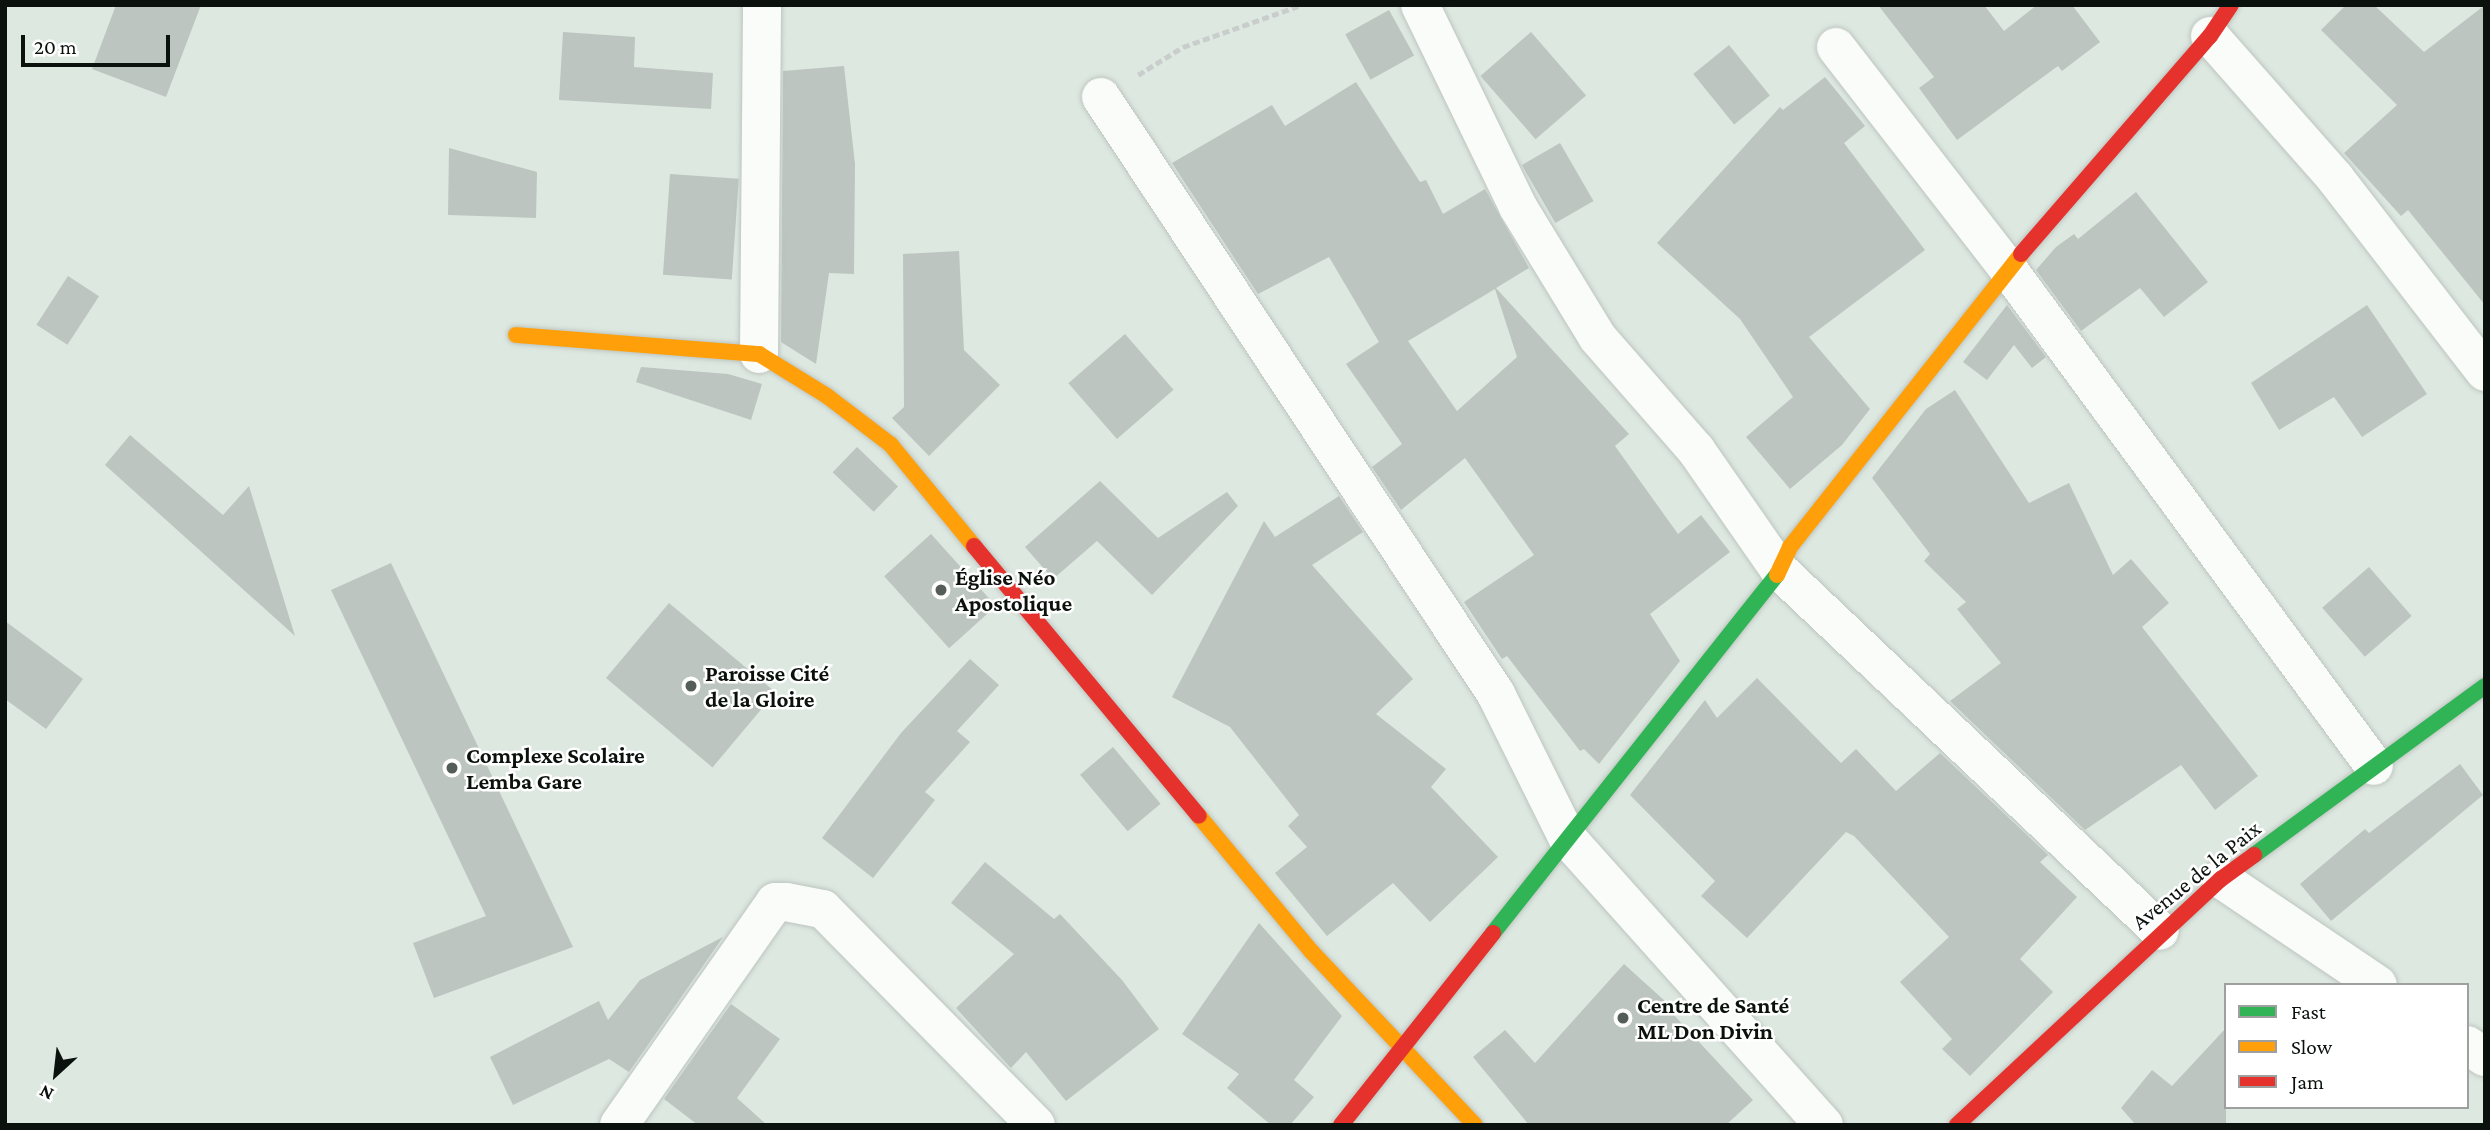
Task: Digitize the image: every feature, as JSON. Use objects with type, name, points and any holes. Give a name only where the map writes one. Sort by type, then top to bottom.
[{"type":"street","points":[[759,354],[762,5]]},
{"type":"street","points":[[1420,5],[1518,206],[1598,338],[1696,450],[1780,570],[2160,932]]},
{"type":"street","points":[[1341,1125],[1780,570],[1790,547],[2008,269],[2210,36],[2231,5]]},
{"type":"street","points":[[2210,36],[2335,178],[2485,372]]},
{"type":"street","points":[[1836,47],[2008,269],[2374,766]]},
{"type":"street","points":[[1101,97],[1496,694],[1568,839],[1824,1125]]},
{"type":"street","points":[[516,335],[759,354],[827,396],[891,445],[1311,951],[1405,1047],[1475,1125]]},
{"type":"street","name":"Avenue de la Paix","points":[[1957,1125],[2160,932],[2221,879],[2485,686]]},
{"type":"street","points":[[2221,879],[2375,983]]},
{"type":"street","points":[[619,1125],[775,902],[786,902],[823,909],[1036,1125]]},
{"type":"street","points":[[2469,1046],[2485,1057]]},
{"type":"path","points":[[1101,97],[1183,47],[1301,5]]},
{"type":"building","points":[[116,5],[201,5],[166,97],[92,69]]},
{"type":"building","points":[[1878,5],[1984,5],[2004,31],[2037,5],[2072,5],[2100,42],[2062,71],[2058,66],[1957,140],[1919,88],[1934,77]]},
{"type":"building","points":[[2346,5],[2374,5],[2424,52],[2485,5],[2485,305],[2408,210],[2401,216],[2344,153],[2397,105],[2321,30]]},
{"type":"building","points":[[1389,10],[1414,55],[1370,80],[1345,34]]},
{"type":"building","points":[[563,32],[635,37],[634,67],[713,73],[711,109],[559,100]]},
{"type":"building","points":[[1531,32],[1586,95],[1536,139],[1480,76]]},
{"type":"building","points":[[1729,45],[1770,96],[1734,124],[1693,74]]},
{"type":"building","points":[[844,66],[855,164],[854,274],[829,273],[816,364],[781,342],[783,71]]},
{"type":"building","points":[[1825,77],[1865,126],[1844,143],[1925,250],[1809,337],[1870,409],[1842,445],[1790,489],[1746,437],[1793,397],[1740,319],[1657,243],[1780,107],[1783,110]]},
{"type":"building","points":[[1356,82],[1420,182],[1426,180],[1443,214],[1485,189],[1529,268],[1496,288],[1629,434],[1615,446],[1678,534],[1701,515],[1730,552],[1650,614],[1680,661],[1599,764],[1584,749],[1580,751],[1507,656],[1502,659],[1464,602],[1534,555],[1465,458],[1401,510],[1372,467],[1402,444],[1346,364],[1379,342],[1329,257],[1258,294],[1172,163],[1272,105],[1285,126]],"holes":[[[1495,289],[1517,357],[1457,411],[1408,341]]]},
{"type":"building","points":[[1560,143],[1594,201],[1555,223],[1522,165]]},
{"type":"building","points":[[449,148],[537,172],[536,218],[448,215]]},
{"type":"building","points":[[670,174],[739,179],[732,280],[663,275]]},
{"type":"building","points":[[2136,192],[2208,282],[2164,317],[2140,288],[2081,331],[2036,270],[2056,247],[2074,234],[2078,239]]},
{"type":"building","points":[[959,251],[964,350],[1000,385],[929,456],[892,418],[904,407],[903,254]]},
{"type":"building","points":[[68,276],[99,296],[67,345],[36,325]]},
{"type":"building","points":[[2007,305],[2046,357],[2032,368],[2014,345],[1987,380],[1963,362]]},
{"type":"building","points":[[2367,305],[2427,394],[2362,437],[2334,397],[2279,430],[2251,383]]},
{"type":"building","points":[[1125,334],[1174,390],[1117,439],[1068,383]]},
{"type":"building","points":[[641,367],[728,374],[762,384],[751,420],[636,382]]},
{"type":"building","points":[[1955,390],[2029,503],[2069,483],[2113,575],[2131,559],[2169,603],[2142,627],[2258,776],[2215,810],[2181,765],[2085,830],[1950,701],[2001,663],[1957,609],[1966,602],[1924,561],[1930,554],[1872,478],[1926,409]]},
{"type":"building","points":[[130,435],[223,515],[249,486],[295,636],[105,465]]},
{"type":"building","points":[[857,447],[898,487],[874,512],[833,472]]},
{"type":"building","points":[[1100,481],[1158,538],[1227,492],[1238,506],[1152,595],[1097,541],[1053,579],[1025,547]]},
{"type":"building","points":[[1339,496],[1363,532],[1312,565],[1413,679],[1376,714],[1446,769],[1431,787],[1498,857],[1430,922],[1393,883],[1327,936],[1275,873],[1307,847],[1288,826],[1299,815],[1230,727],[1172,697],[1264,521],[1275,537]]},
{"type":"building","name":"Église Néo Apostolique","points":[[931,534],[996,606],[949,648],[884,576]]},
{"type":"building","name":"Complexe Scolaire Lemba Gare","points":[[391,563],[573,947],[434,998],[413,943],[486,916],[331,590]]},
{"type":"building","points":[[2369,567],[2412,616],[2365,657],[2322,608]]},
{"type":"building","name":"Paroisse Cité de la Gloire","points":[[669,603],[775,692],[712,767],[606,678]]},
{"type":"building","points":[[5,621],[83,679],[46,729],[5,699]]},
{"type":"building","points":[[970,659],[999,685],[957,731],[970,742],[925,792],[935,800],[873,878],[822,838],[901,733]]},
{"type":"building","points":[[1757,678],[1841,763],[1856,749],[1896,791],[1940,753],[2048,855],[2040,862],[2077,897],[2020,959],[2053,992],[1970,1076],[1942,1049],[1952,1039],[1900,982],[1949,937],[1854,836],[1846,832],[1747,938],[1701,896],[1715,881],[1630,795],[1705,700],[1717,718]]},
{"type":"building","points":[[1113,747],[1161,804],[1128,831],[1080,775]]},
{"type":"building","points":[[2460,764],[2483,795],[2331,921],[2300,884],[2365,829],[2369,833]]},
{"type":"building","points":[[985,862],[1054,919],[1060,914],[1122,980],[1159,1029],[1066,1101],[1026,1052],[1011,1068],[956,1008],[1014,954],[951,903]]},
{"type":"building","points":[[1259,923],[1342,1016],[1294,1080],[1314,1097],[1290,1125],[1271,1125],[1227,1088],[1239,1074],[1182,1034]]},
{"type":"building","points":[[723,937],[629,1072],[609,1059],[513,1105],[490,1057],[599,1001],[608,1020],[640,980]]},
{"type":"building","points":[[1624,964],[1676,1011],[1673,1014],[1753,1100],[1726,1125],[1529,1125],[1473,1057],[1505,1030],[1535,1063]]},
{"type":"building","points":[[731,1004],[780,1039],[737,1098],[767,1125],[698,1125],[664,1099]]},
{"type":"building","points":[[2224,1030],[2226,1125],[2136,1125],[2121,1108],[2152,1070],[2172,1086]]},
{"type":"traffic: fast","points":[[1493,933],[1777,575]]},
{"type":"traffic: fast","points":[[2254,855],[2485,686]]},
{"type":"traffic: slow","points":[[1777,575],[1790,547],[2021,254]]},
{"type":"traffic: slow","points":[[516,335],[759,354],[827,396],[891,445],[974,546]]},
{"type":"traffic: slow","points":[[1199,816],[1311,951],[1475,1125]]},
{"type":"traffic: jam","points":[[2021,254],[2210,36],[2231,5]]},
{"type":"traffic: jam","points":[[974,546],[1199,816]]},
{"type":"traffic: jam","points":[[1957,1125],[2221,879],[2254,855]]},
{"type":"traffic: jam","points":[[1341,1125],[1493,933]]},
{"type":"place","name":"Église Néo Apostolique","points":[[941,590]]},
{"type":"place","name":"Paroisse Cité de la Gloire","points":[[691,686]]},
{"type":"place","name":"Complexe Scolaire Lemba Gare","points":[[452,768]]},
{"type":"place","name":"Centre de Santé ML Don Divin","points":[[1623,1018]]}]
